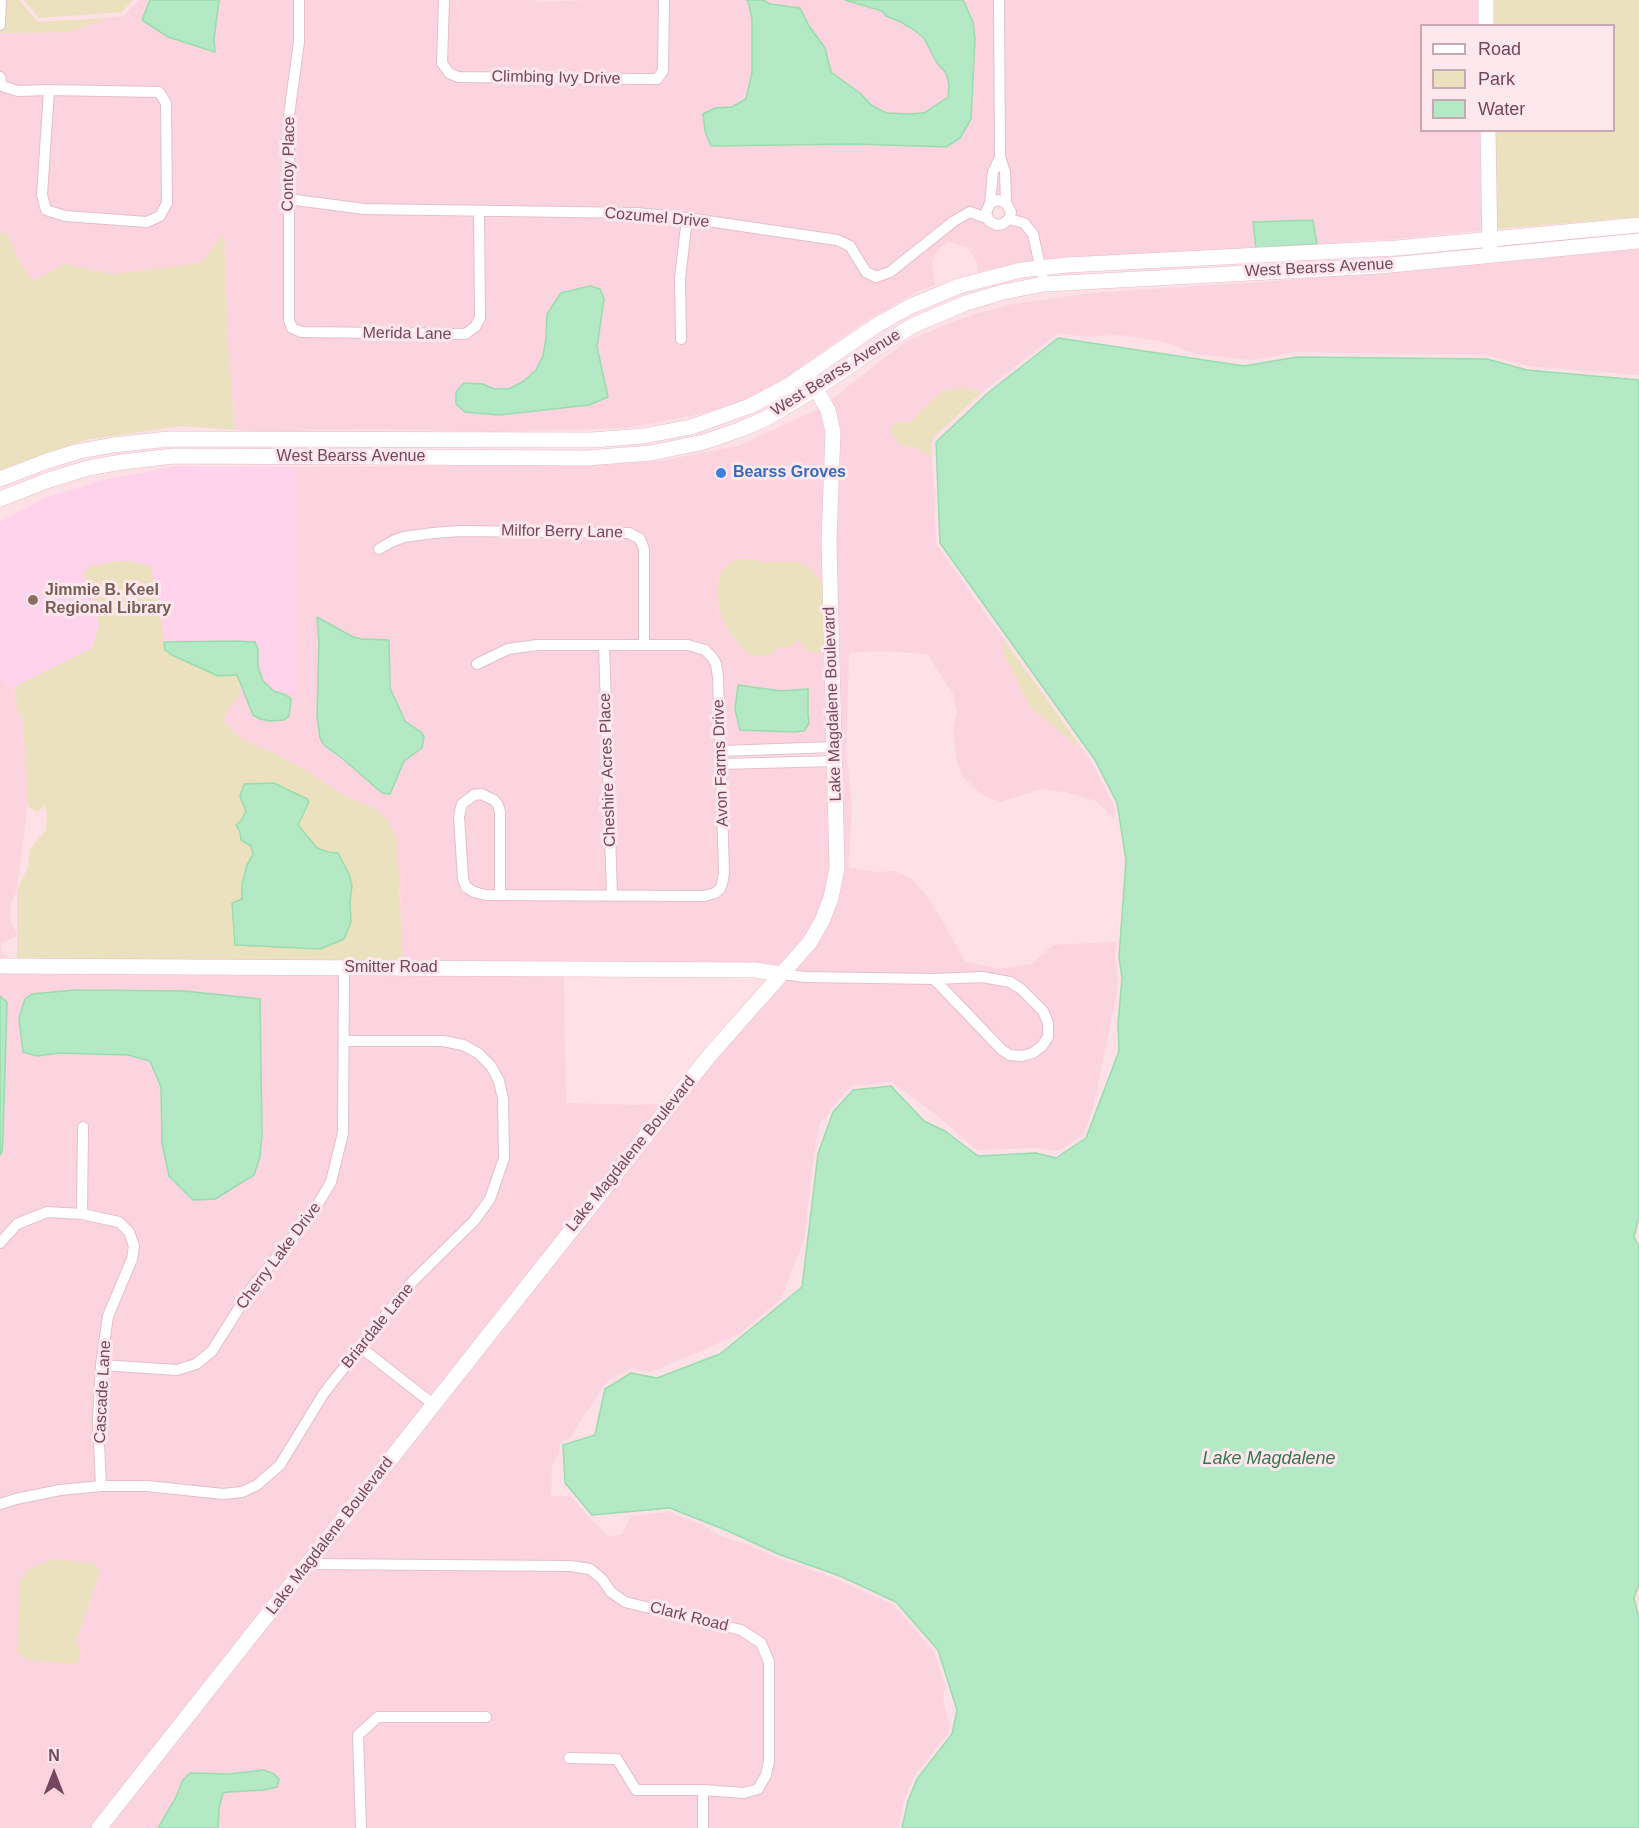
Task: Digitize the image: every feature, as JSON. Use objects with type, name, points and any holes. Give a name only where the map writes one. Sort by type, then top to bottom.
[{"type":"main road","points":[[1486,0],[1486,24]]},
{"type":"main road","points":[[1488,132],[1490,256]]},
{"type":"main road","name":"West Bearss Avenue","points":[[0,479],[76,452],[113,445],[169,439],[592,440],[644,436],[691,427],[767,397],[807,374],[877,325],[909,307],[967,284],[1002,274],[1039,267],[1398,248],[1639,225]]},
{"type":"main road","name":"West Bearss Avenue","points":[[0,499],[88,468],[130,460],[173,456],[587,458],[651,453],[686,447],[739,430],[783,409],[897,334],[966,303],[1004,292],[1044,284],[1380,266],[1639,241]]},
{"type":"main road","name":"Lake Magdalene Boulevard","points":[[99,1828],[668,1107],[709,1056],[817,932],[835,884],[837,855],[829,541],[833,432],[828,410],[807,374]]},
{"type":"main road","name":"Smitter Road","points":[[0,966],[755,970],[782,974]]},
{"type":"street","points":[[0,25],[1,0]]},
{"type":"street","name":"Contoy Place","points":[[292,328],[289,320],[289,115],[299,42],[299,0]]},
{"type":"street","name":"Climbing Ivy Drive","points":[[444,0],[442,63],[449,73],[458,76],[657,79],[663,71],[664,0]]},
{"type":"street","points":[[999,0],[1000,157],[1005,172],[1006,203],[1011,212],[1009,219],[997,225],[991,223],[987,218],[986,210],[990,203],[993,172],[1000,157]]},
{"type":"street","points":[[0,77],[2,86],[18,91],[49,90],[159,92],[166,103],[167,181],[167,203],[160,216],[147,222],[65,216],[46,210],[42,195],[49,90]]},
{"type":"street","name":"Cozumel Drive","points":[[288,199],[364,209],[636,213],[687,218],[837,240],[850,246],[866,272],[876,277],[890,272],[954,221],[970,212],[987,218]]},
{"type":"street","points":[[990,203],[998,200],[1006,203]]},
{"type":"street","name":"Merida Lane","points":[[292,328],[302,332],[465,334],[475,327],[480,318],[479,212]]},
{"type":"street","points":[[681,339],[680,279],[687,218]]},
{"type":"street","points":[[1009,219],[1024,223],[1033,234],[1044,284]]},
{"type":"street","name":"Milfor Berry Lane","points":[[379,549],[404,537],[434,532],[629,533],[640,539],[644,549],[644,644]]},
{"type":"street","name":"Avon Farms Drive","points":[[477,664],[498,653],[519,647],[557,644],[688,645],[705,650],[712,657],[716,664],[718,677],[724,873],[720,889],[704,896],[486,895],[474,892],[466,887],[463,879],[460,809],[467,798],[474,795],[481,794],[494,800],[500,812],[500,895]]},
{"type":"street","name":"Cheshire Acres Place","points":[[604,645],[612,896]]},
{"type":"street","points":[[721,751],[766,749],[835,754]]},
{"type":"street","points":[[766,749],[766,763]]},
{"type":"street","points":[[721,764],[766,763],[835,754]]},
{"type":"street","name":"Cherry Lake Drive","points":[[101,1365],[177,1370],[196,1364],[212,1351],[253,1286],[312,1214],[331,1182],[343,1133],[344,968]]},
{"type":"street","points":[[782,974],[806,977],[982,978],[1010,982],[1021,989],[1043,1011],[1048,1023],[1048,1037],[1033,1053],[1022,1056],[1002,1050],[934,979]]},
{"type":"street","name":"Briardale Lane","points":[[0,1504],[60,1490],[101,1486],[147,1486],[223,1494],[242,1492],[257,1485],[280,1465],[324,1394],[411,1283],[474,1221],[490,1199],[504,1158],[503,1099],[499,1081],[491,1066],[478,1053],[463,1045],[443,1041],[344,1041]]},
{"type":"street","points":[[82,1214],[83,1127]]},
{"type":"street","name":"Cascade Lane","points":[[0,1244],[17,1224],[47,1212],[82,1214],[119,1222],[129,1232],[134,1245],[132,1259],[108,1316],[101,1365],[98,1420],[101,1486]]},
{"type":"street","points":[[360,1347],[433,1404]]},
{"type":"street","name":"Clark Road","points":[[307,1564],[570,1566],[590,1569],[602,1579],[611,1592],[625,1602],[741,1630],[761,1643],[769,1662],[769,1761],[766,1775],[758,1789],[744,1793],[703,1790],[636,1790],[617,1759],[569,1758]]},
{"type":"street","points":[[361,1828],[358,1735],[378,1717],[486,1717]]},
{"type":"street","points":[[703,1790],[703,1828]]},
{"type":"shaded area","points":[[139,0],[150,0],[142,19],[215,52],[214,40],[219,0],[294,0],[295,41],[284,115],[284,320],[286,331],[301,337],[468,339],[478,332],[484,321],[483,217],[636,218],[682,223],[675,279],[677,345],[686,344],[684,280],[691,224],[836,245],[847,250],[864,276],[877,282],[893,276],[956,226],[971,217],[995,230],[1011,225],[1022,228],[1029,237],[1034,262],[977,272],[977,262],[968,248],[949,242],[940,248],[932,262],[935,285],[918,291],[861,324],[781,381],[740,404],[695,415],[627,428],[497,432],[371,429],[259,432],[235,430],[228,347],[224,234],[201,263],[112,274],[64,264],[33,281],[18,259],[7,233],[0,233],[0,33],[69,32],[108,18],[124,16]],"holes":[[[603,299],[597,347],[608,397],[456,392],[483,384],[494,389],[509,389],[524,381],[536,370],[543,356],[546,339]]]},
{"type":"shaded area","points":[[304,0],[533,0],[539,2],[747,0],[752,19],[752,73],[746,99],[732,107],[715,108],[855,144],[946,147],[960,138],[975,39],[973,22],[963,0],[1481,0],[1482,24],[1420,24],[1420,132],[1484,132],[1485,230],[1317,244],[1313,220],[1254,222],[1256,248],[1043,261],[1025,218],[1015,215],[1011,201],[1009,167],[1000,167],[1001,195],[996,195],[998,168],[989,166],[986,201],[981,210],[968,207],[952,216],[888,267],[876,271],[869,268],[851,241],[837,235],[683,212],[636,207],[364,204],[293,195],[293,116]]},
{"type":"shaded area","points":[[763,0],[845,0],[883,12],[924,38],[937,63],[946,73],[949,84],[948,97],[924,113],[886,113],[871,105],[861,94],[831,72],[825,48],[809,26],[800,8],[770,4]]},
{"type":"shaded area","points":[[293,205],[364,214],[474,217],[476,317],[464,329],[302,327],[295,323],[293,319]]},
{"type":"shaded area","points":[[1639,246],[1639,375],[1528,366],[1487,355],[1297,352],[1252,360],[1196,354],[1165,342],[1122,335],[1086,337],[1058,333],[982,392],[966,388],[943,390],[910,422],[895,423],[899,444],[914,447],[932,457],[936,544],[1004,640],[1004,654],[1030,707],[1077,746],[1080,746],[1092,763],[1113,804],[1115,819],[1096,801],[1065,792],[1041,789],[1001,802],[984,796],[963,777],[956,758],[953,728],[957,712],[953,694],[927,654],[879,651],[849,653],[846,751],[852,805],[849,867],[877,872],[896,871],[913,880],[930,900],[965,961],[999,969],[1032,964],[1053,945],[1116,942],[1117,992],[1093,1108],[1083,1135],[1058,1151],[1036,1148],[977,1150],[934,1113],[892,1082],[851,1086],[820,1122],[804,1239],[781,1299],[739,1334],[656,1370],[649,1372],[631,1368],[606,1382],[569,1439],[560,1442],[559,1453],[552,1465],[551,1496],[571,1496],[608,1536],[621,1535],[631,1516],[669,1512],[709,1528],[710,1531],[724,1537],[839,1580],[893,1605],[934,1652],[945,1687],[943,1700],[950,1727],[949,1732],[914,1776],[904,1800],[898,1828],[708,1828],[707,1796],[743,1799],[759,1794],[770,1776],[763,1638],[742,1625],[627,1597],[614,1588],[591,1564],[570,1560],[317,1559],[671,1111],[784,979],[806,983],[932,985],[999,1054],[1010,1060],[1022,1061],[1036,1058],[1045,1050],[1053,1020],[1037,997],[1011,977],[982,972],[934,974],[792,970],[831,914],[829,401],[907,341],[965,317],[1013,304],[1091,293],[1276,281]]},
{"type":"shaded area","points":[[821,407],[829,432],[830,742],[725,745],[723,677],[720,661],[715,652],[698,641],[648,639],[642,535],[631,528],[433,527],[402,532],[391,536],[373,548],[378,556],[405,542],[462,536],[628,538],[636,543],[639,550],[639,639],[557,639],[519,642],[496,648],[471,662],[476,671],[509,654],[520,652],[557,649],[600,650],[607,891],[504,890],[502,801],[496,795],[480,789],[464,794],[454,812],[468,894],[486,900],[711,900],[724,892],[728,879],[726,770],[830,766],[832,850],[826,889],[813,929],[783,966],[403,963],[399,912],[401,895],[374,808],[343,795],[277,754],[245,741],[235,734],[224,721],[229,707],[238,697],[241,683],[253,715],[286,695],[274,691],[296,692],[295,467],[660,461],[738,446]],"holes":[[[751,559],[764,562],[798,562],[791,646],[777,648],[770,655],[740,645],[730,633],[721,615],[718,586],[721,573]],[[317,617],[362,639],[389,640],[390,688],[405,721],[421,732],[422,748],[404,761],[390,794],[332,752],[320,738],[317,716],[319,643]],[[738,685],[781,691],[807,689],[809,723],[804,731],[754,731]]]},
{"type":"shaded area","points":[[176,466],[295,467],[296,692],[274,691],[263,681],[258,666],[258,649],[255,642],[164,642],[151,566],[83,574],[92,594],[99,625],[92,648],[11,688],[0,679],[0,522],[45,498],[103,480]]},
{"type":"shaded area","points":[[609,650],[687,650],[702,655],[712,666],[719,873],[716,886],[713,888],[704,891],[616,891]]},
{"type":"shaded area","points":[[0,679],[11,688],[16,686],[17,711],[22,714],[27,810],[17,890],[11,904],[10,918],[17,936],[1,944],[1,951],[9,958],[225,960],[0,961]]},
{"type":"shaded area","points":[[480,799],[491,804],[495,813],[495,890],[476,888],[467,877],[464,816],[466,807]]},
{"type":"shaded area","points":[[0,971],[339,973],[338,1132],[326,1180],[309,1211],[209,1347],[194,1360],[176,1365],[106,1360],[112,1318],[137,1262],[133,1230],[87,1210],[87,1122],[78,1122],[78,1208],[47,1207],[0,1236],[0,1155],[3,1137],[7,1002],[0,996]],"holes":[[[75,990],[184,991],[260,999],[228,1190],[215,1199],[162,1143],[161,1087],[150,1061],[128,1055],[59,1053],[37,1056],[23,1052],[19,1018],[25,999]]]},
{"type":"shaded area","points":[[349,973],[564,974],[566,1103],[641,1105],[665,1103],[432,1397],[367,1346],[414,1287],[493,1202],[508,1099],[481,1049],[465,1040],[443,1035],[349,1035]]},
{"type":"shaded area","points":[[945,984],[997,984],[1009,987],[1039,1014],[1044,1024],[1043,1035],[1031,1049],[1022,1051],[1004,1046]]},
{"type":"shaded area","points":[[349,1046],[443,1046],[461,1050],[475,1057],[487,1069],[495,1083],[498,1100],[499,1157],[486,1196],[470,1217],[407,1279],[321,1390],[277,1462],[255,1481],[223,1489],[106,1481],[103,1420],[105,1371],[178,1375],[199,1369],[216,1354],[256,1290],[316,1218],[335,1185]]},
{"type":"shaded area","points":[[48,1217],[82,1219],[117,1227],[125,1235],[129,1246],[128,1258],[104,1314],[96,1481],[59,1485],[0,1498],[0,1251],[20,1229]]},
{"type":"shaded area","points":[[361,1354],[426,1405],[93,1828],[0,1828],[0,1509],[61,1495],[101,1491],[146,1492],[224,1499],[242,1497],[259,1490],[284,1468],[328,1397]],"holes":[[[100,1572],[76,1642],[73,1664],[29,1660]]]},
{"type":"shaded area","points":[[309,1570],[569,1571],[588,1574],[609,1596],[739,1635],[757,1647],[765,1664],[764,1760],[761,1773],[755,1785],[743,1788],[707,1785],[638,1785],[617,1754],[565,1752],[565,1763],[614,1764],[636,1796],[698,1796],[698,1828],[365,1828],[362,1738],[380,1722],[491,1722],[490,1712],[379,1711],[355,1731],[356,1828],[218,1828],[219,1808],[223,1793],[250,1792],[258,1770],[183,1780],[158,1828],[106,1828]]},
{"type":"green space","points":[[0,0],[19,0],[38,22],[108,18],[69,32],[0,33]]},
{"type":"green space","points":[[24,0],[133,0],[122,12],[39,18]]},
{"type":"green space","points":[[1490,0],[1639,0],[1639,217],[1495,229],[1493,132],[1615,132],[1615,24],[1491,24]]},
{"type":"green space","points":[[0,233],[7,233],[18,259],[33,281],[64,264],[112,274],[201,263],[224,233],[228,347],[235,430],[181,426],[85,440],[0,470]]},
{"type":"green space","points":[[966,388],[982,392],[933,438],[932,457],[914,447],[899,444],[890,430],[895,423],[910,422],[943,390]]},
{"type":"green space","points":[[739,559],[798,562],[812,570],[823,584],[823,644],[820,653],[807,651],[799,640],[791,646],[777,648],[770,655],[760,656],[750,655],[740,645],[730,633],[721,615],[718,599],[721,573],[729,563]]},
{"type":"green space","points":[[128,561],[151,566],[166,651],[218,676],[237,675],[241,683],[238,697],[229,707],[224,721],[235,734],[245,741],[277,754],[343,795],[374,808],[388,820],[397,840],[403,963],[17,958],[17,890],[28,867],[30,849],[46,830],[47,812],[45,806],[37,812],[27,806],[22,714],[17,712],[16,686],[92,648],[99,625],[92,594],[83,574],[90,566]],"holes":[[[274,783],[309,802],[298,825],[317,848],[328,852],[352,886],[351,922],[242,899],[242,884],[247,865],[253,854],[251,846],[241,840],[236,825],[246,811],[240,797],[244,784]]]},
{"type":"green space","points":[[1004,640],[1080,746],[1077,746],[1030,707],[1004,654]]},
{"type":"green space","points":[[54,1559],[94,1563],[100,1572],[76,1642],[79,1647],[80,1661],[73,1664],[29,1660],[18,1653],[19,1583],[28,1569]]},
{"type":"water","points":[[150,0],[219,0],[214,39],[215,52],[168,37],[142,20]]},
{"type":"water","points":[[747,0],[763,0],[770,4],[800,8],[809,26],[825,48],[831,72],[861,94],[871,105],[886,113],[908,114],[924,113],[948,97],[949,84],[946,73],[937,63],[924,38],[914,30],[886,16],[882,11],[845,0],[963,0],[973,22],[975,39],[971,119],[960,138],[946,147],[855,144],[711,146],[705,131],[703,114],[715,108],[732,107],[746,99],[752,73],[752,19]]},
{"type":"water","points":[[1313,220],[1317,244],[1256,248],[1253,222]]},
{"type":"water","points":[[590,286],[600,289],[604,299],[597,347],[608,397],[589,405],[499,415],[465,412],[456,404],[456,392],[464,383],[483,384],[494,389],[509,389],[524,381],[536,370],[543,356],[547,314],[561,293]]},
{"type":"water","name":"Lake Magdalene","points":[[1058,338],[1244,366],[1297,357],[1487,359],[1527,370],[1639,380],[1639,1216],[1634,1237],[1639,1247],[1639,1584],[1634,1598],[1639,1618],[1639,1828],[902,1828],[908,1801],[917,1779],[952,1734],[957,1710],[938,1650],[896,1602],[840,1576],[778,1554],[670,1508],[592,1515],[565,1483],[563,1445],[595,1435],[605,1389],[631,1373],[657,1378],[720,1354],[802,1287],[818,1154],[833,1112],[853,1090],[891,1086],[924,1121],[945,1131],[978,1156],[1036,1153],[1056,1158],[1086,1138],[1119,1051],[1118,1024],[1122,978],[1119,957],[1126,860],[1117,803],[1095,760],[940,543],[936,442],[989,392]]},
{"type":"water","points":[[317,617],[353,637],[389,640],[390,688],[405,721],[421,732],[424,737],[422,748],[404,761],[390,794],[382,793],[324,745],[320,738],[317,716],[319,643]]},
{"type":"water","points":[[164,642],[255,642],[258,649],[258,666],[263,681],[274,691],[291,699],[289,716],[284,720],[270,721],[253,715],[237,675],[218,676],[172,655],[165,650]]},
{"type":"water","points":[[738,685],[781,691],[808,689],[809,723],[804,731],[740,730],[735,709]]},
{"type":"water","points":[[274,783],[307,799],[309,802],[298,825],[317,848],[338,853],[349,874],[352,886],[351,922],[344,939],[320,949],[235,945],[232,903],[242,899],[242,884],[247,865],[253,854],[251,846],[241,840],[236,825],[246,811],[240,797],[244,784]]},
{"type":"water","points":[[75,990],[184,991],[260,999],[262,1134],[260,1157],[254,1175],[215,1199],[193,1200],[169,1176],[162,1143],[161,1087],[150,1061],[128,1055],[59,1053],[37,1056],[23,1052],[19,1018],[25,999],[32,994]]},
{"type":"water","points":[[0,996],[7,1002],[3,1137],[0,1155]]},
{"type":"water","points":[[264,1770],[279,1779],[277,1787],[223,1793],[219,1808],[218,1828],[158,1828],[183,1780],[190,1773],[228,1774]]},
{"type":"place","name":"Bearss Groves","points":[[721,473]]},
{"type":"place","name":"Jimmie B. Keel Regional Library","points":[[33,600]]}]
